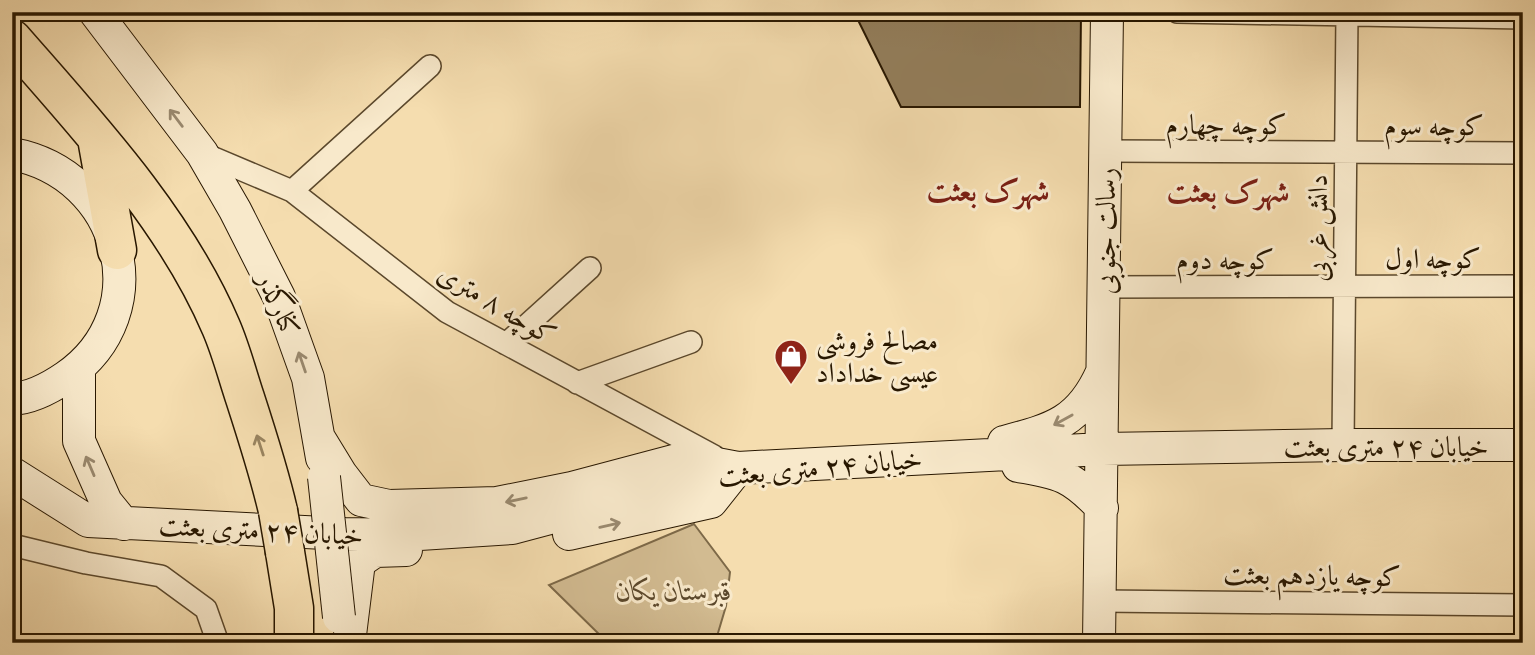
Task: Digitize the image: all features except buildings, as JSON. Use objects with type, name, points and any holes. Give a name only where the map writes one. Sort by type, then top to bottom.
[{"type":"highway","points":[[12,39],[97,135],[159,218],[221,328],[269,473],[278,510],[296,631]]},
{"type":"highway","points":[[12,78],[74,116],[97,135],[99,201],[117,250]]},
{"type":"highway","points":[[99,201],[183,257]]},
{"type":"street","name":"کنارگذر","points":[[95,12],[202,153],[236,211],[279,297],[308,378],[319,438],[344,634]]},
{"type":"street","name":"رسالت جنوبی","points":[[1099,643],[1107,12]]},
{"type":"street","points":[[1177,12],[1523,18]]},
{"type":"street","name":"دانش غربی","points":[[1343,445],[1347,14]]},
{"type":"street","points":[[292,191],[430,66]]},
{"type":"street","name":"کوچه چهارم","points":[[1106,151],[1345,153]]},
{"type":"street","name":"کوچه ۸ متری","points":[[202,153],[292,191],[447,312],[737,468]]},
{"type":"street","name":"کوچه سوم","points":[[1345,153],[1523,153]]},
{"type":"street","points":[[12,154],[32,158],[62,172],[99,201]]},
{"type":"street","points":[[12,399],[52,387],[79,369],[100,344],[114,314],[119,283],[117,250]]},
{"type":"street","points":[[506,344],[590,268]]},
{"type":"street","name":"کوچه اول","points":[[1345,287],[1523,286]]},
{"type":"street","name":"کوچه دوم","points":[[1105,287],[1345,287]]},
{"type":"street","points":[[577,383],[691,342]]},
{"type":"street","points":[[961,456],[1041,431],[1068,418],[1089,398],[1104,368]]},
{"type":"street","points":[[79,369],[79,441],[106,502],[124,524]]},
{"type":"street","points":[[319,438],[341,474],[361,499],[389,506],[497,503],[572,488],[685,458],[737,468],[711,502],[523,545],[375,551],[359,562],[344,634]]},
{"type":"street","name":"خیابان ۲۴ متری بعثت","points":[[12,472],[88,521],[404,535],[512,528],[737,468],[1103,449],[1523,445]]},
{"type":"street","points":[[961,456],[1060,474],[1086,491],[1102,508]]},
{"type":"street","points":[[12,545],[86,563],[162,576],[206,609],[218,643]]},
{"type":"street","name":"کوچه یازدهم بعثت","points":[[1100,601],[1523,605]]},
{"type":"green space","name":"قبرستان یکان","points":[[694,524],[730,572],[726,606],[715,643],[608,643],[549,585]]},
{"type":"place","name":"مصالح فروشی عیسی خداداد","points":[[791,386]]},
{"type":"district","name":"شهرک بعثت","points":[[988,191]]},
{"type":"district","name":"شهرک بعثت","points":[[1228,192]]}]
